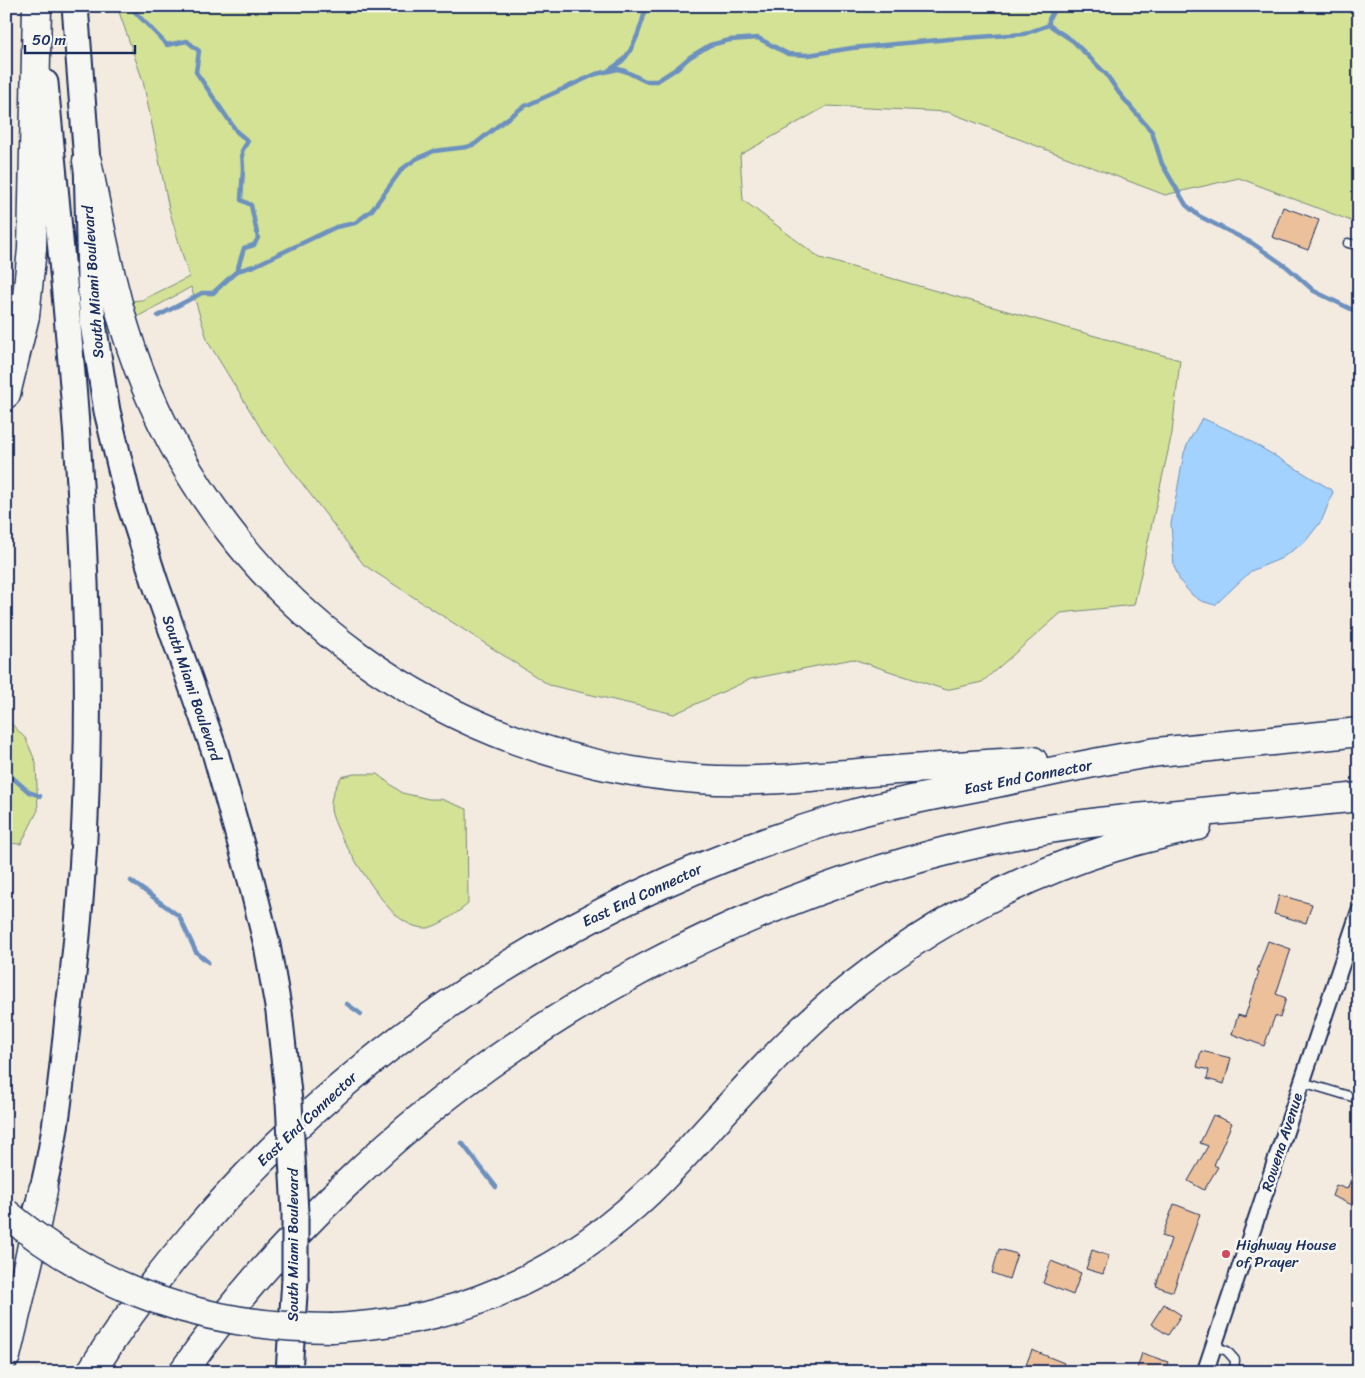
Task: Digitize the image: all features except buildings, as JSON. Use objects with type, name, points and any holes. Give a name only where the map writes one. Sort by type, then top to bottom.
[{"type":"highway","points":[[6,394],[25,316],[32,249],[38,6]]},
{"type":"highway","name":"South Miami Boulevard","points":[[6,1356],[43,1190],[64,1056],[78,923],[87,790],[86,588],[78,455],[38,6]]},
{"type":"highway","name":"South Miami Boulevard","points":[[74,6],[87,161],[93,324],[107,411],[128,498],[152,574],[215,752],[251,880],[267,946],[279,1012],[289,1102],[295,1213],[289,1372]]},
{"type":"highway","points":[[87,161],[110,272],[133,352],[151,398],[198,486],[238,541],[282,590],[306,613],[358,656],[414,694],[474,724],[545,750],[617,769],[692,778],[734,780],[801,779],[858,773],[1147,754]]},
{"type":"highway","name":"East End Connector","points":[[91,1372],[135,1308],[220,1202],[317,1107],[369,1063],[479,983],[537,947],[597,915],[658,885],[721,858],[851,815],[918,799],[1147,754],[1359,732]]},
{"type":"highway","points":[[183,1372],[235,1303],[277,1254],[321,1207],[367,1163],[466,1081],[518,1043],[628,976],[695,942],[745,919],[867,873],[930,855],[994,840],[1058,827],[1108,820],[1358,798]]},
{"type":"highway","points":[[6,1213],[50,1247],[108,1280],[162,1302],[202,1314],[235,1321],[302,1328],[332,1328],[369,1326],[434,1314],[498,1292],[558,1262],[612,1224],[668,1173],[758,1074],[824,1010],[883,963],[931,931],[1020,884],[1090,856],[1138,841],[1283,805]]},
{"type":"highway","points":[[6,1310],[43,1190]]},
{"type":"street","name":"Rowena Avenue","points":[[1205,1372],[1359,912]]},
{"type":"lane","points":[[1348,242],[1359,246]]},
{"type":"lane","points":[[1302,1082],[1359,1099]]},
{"type":"lane","points":[[1214,1346],[1227,1351],[1235,1360],[1234,1372]]},
{"type":"green space","points":[[117,6],[1359,6],[1359,224],[1239,178],[1165,195],[948,112],[827,106],[740,155],[743,200],[820,258],[1180,360],[1172,433],[1134,605],[1061,613],[982,682],[946,690],[853,659],[751,679],[674,714],[549,685],[364,565],[263,432],[208,342],[191,287],[105,335],[101,303],[142,300],[189,277],[169,209],[143,81]]},
{"type":"green space","points":[[6,718],[26,739],[36,763],[38,810],[21,844],[6,843]]},
{"type":"green space","points":[[354,774],[377,774],[402,793],[429,799],[441,799],[467,809],[468,904],[441,923],[429,928],[420,928],[405,922],[389,908],[346,846],[333,819],[331,805],[335,789],[341,777]]},
{"type":"water","points":[[1202,418],[1240,435],[1333,492],[1322,520],[1305,542],[1280,559],[1251,571],[1215,605],[1201,601],[1192,595],[1180,581],[1174,566],[1171,524],[1184,453]]},
{"type":"waterway","points":[[135,6],[135,12],[167,45],[187,41],[199,51],[196,72],[237,132],[248,141],[242,151],[241,200],[251,205],[258,238],[254,245],[244,248],[237,271]]},
{"type":"waterway","points":[[609,70],[622,61],[630,50],[640,28],[646,6]]},
{"type":"waterway","points":[[1049,25],[1049,19],[1056,6]]},
{"type":"waterway","points":[[1049,25],[1073,41],[1106,74],[1119,93],[1152,132],[1162,164],[1186,205],[1199,216],[1252,243],[1287,267],[1314,291],[1359,313]]},
{"type":"waterway","points":[[158,316],[202,293],[213,293],[237,271],[254,266],[336,227],[355,223],[372,210],[402,169],[416,159],[434,151],[467,147],[475,144],[523,107],[596,74],[618,69],[645,81],[657,81],[710,45],[730,40],[758,38],[788,54],[808,55],[852,48],[1024,34],[1049,25]]},
{"type":"waterway","points":[[6,772],[29,792],[40,796]]},
{"type":"waterway","points":[[131,881],[179,916],[196,952],[208,962]]},
{"type":"waterway","points":[[347,1004],[361,1014]]},
{"type":"waterway","points":[[462,1143],[496,1187]]},
{"type":"place","name":"Highway House of Prayer","points":[[1226,1254]]}]
